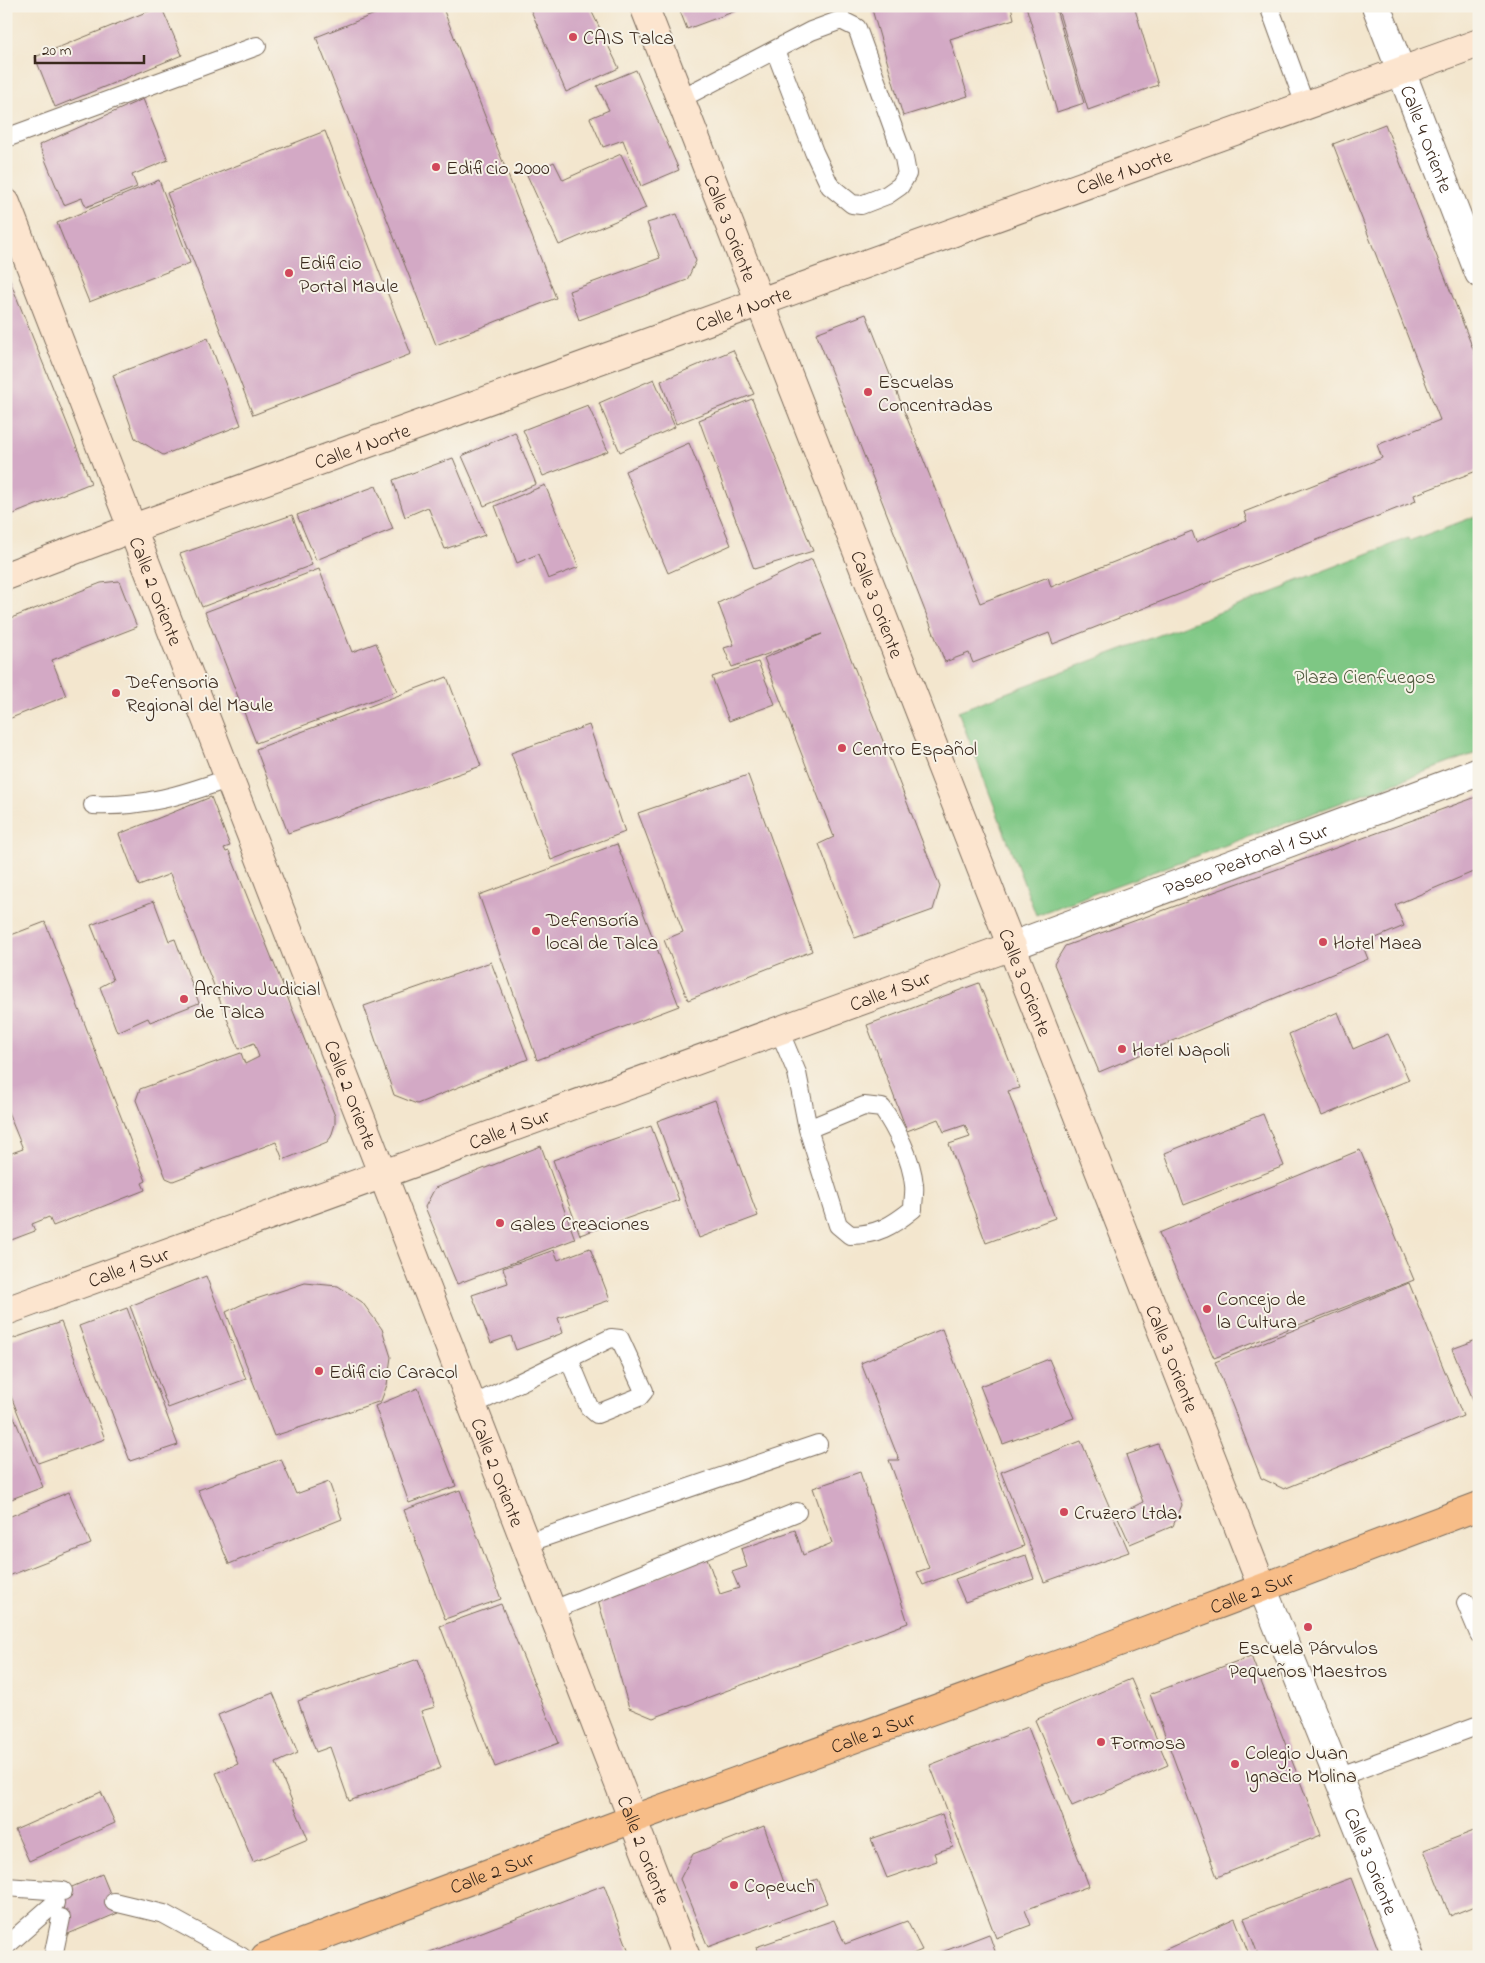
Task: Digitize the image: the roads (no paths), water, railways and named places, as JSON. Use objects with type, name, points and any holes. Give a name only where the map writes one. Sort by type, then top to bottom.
[{"type":"main road","name":"Calle 2 Sur","points":[[265,1957],[633,1819],[1095,1651],[1479,1506]]},
{"type":"street","name":"Calle 3 Oriente","points":[[644,6],[758,302],[1262,1587],[1410,1957]]},
{"type":"street","name":"Calle 4 Oriente","points":[[1376,6],[1479,273]]},
{"type":"street","name":"Calle 1 Norte","points":[[6,576],[133,528],[1479,43]]},
{"type":"street","name":"Calle 2 Oriente","points":[[6,203],[686,1957]]},
{"type":"street","name":"Paseo Peatonal 1 Sur","points":[[1012,946],[1479,772]]},
{"type":"street","name":"Calle 1 Sur","points":[[6,1311],[1012,946]]},
{"type":"lane","points":[[1269,6],[1305,105]]},
{"type":"lane","points":[[680,100],[810,31],[841,20],[857,28],[904,158],[907,174],[900,186],[887,195],[861,205],[852,204],[830,186],[814,152],[775,50]]},
{"type":"lane","points":[[6,138],[257,46]]},
{"type":"lane","points":[[93,805],[142,804],[178,796],[230,778]]},
{"type":"lane","points":[[779,1030],[796,1073],[808,1129],[838,1225],[850,1235],[866,1235],[894,1224],[913,1209],[914,1184],[906,1154],[894,1125],[882,1108],[864,1106],[808,1129]]},
{"type":"lane","points":[[473,1404],[611,1338],[620,1339],[644,1391],[639,1397],[597,1414],[589,1407],[569,1359]]},
{"type":"lane","points":[[527,1543],[818,1444]]},
{"type":"lane","points":[[553,1610],[797,1512]]},
{"type":"lane","points":[[1466,1603],[1479,1634]]},
{"type":"lane","points":[[1338,1777],[1479,1725]]},
{"type":"lane","points":[[6,1887],[60,1904]]},
{"type":"lane","points":[[114,1902],[164,1914],[242,1957]]},
{"type":"lane","points":[[6,1946],[60,1904]]},
{"type":"lane","points":[[54,1957],[60,1904]]},
{"type":"place","name":"CAIS Talca","points":[[573,37]]},
{"type":"place","name":"Edificio 2000","points":[[436,167]]},
{"type":"place","name":"Edificio Portal Maule","points":[[289,273]]},
{"type":"place","name":"Escuelas Concentradas","points":[[868,392]]},
{"type":"place","name":"Defensoria Regional del Maule","points":[[116,693]]},
{"type":"place","name":"Centro Español","points":[[842,748]]},
{"type":"place","name":"Defensoría local de Talca","points":[[536,931]]},
{"type":"place","name":"Hotel Maea","points":[[1323,942]]},
{"type":"place","name":"Archivo Judicial de Talca","points":[[184,999]]},
{"type":"place","name":"Hotel Napoli","points":[[1122,1049]]},
{"type":"place","name":"Gales Creaciones","points":[[500,1223]]},
{"type":"place","name":"Concejo de la Cultura","points":[[1207,1309]]},
{"type":"place","name":"Edificio Caracol","points":[[319,1371]]},
{"type":"place","name":"Cruzero Ltda.","points":[[1064,1512]]},
{"type":"place","name":"Escuela Párvulos Pequeños Maestros","points":[[1308,1627]]},
{"type":"place","name":"Formosa","points":[[1101,1742]]},
{"type":"place","name":"Colegio Juan Ignacio Molina","points":[[1235,1764]]},
{"type":"place","name":"Copeuch","points":[[734,1885]]},
{"type":"park label","name":"Plaza Cienfuegos","points":[[1365,676]]}]
